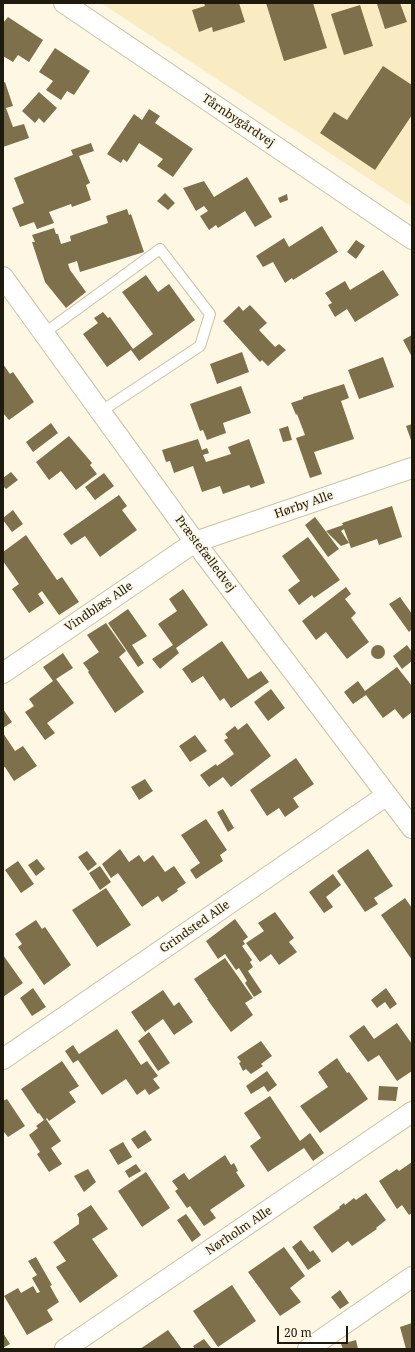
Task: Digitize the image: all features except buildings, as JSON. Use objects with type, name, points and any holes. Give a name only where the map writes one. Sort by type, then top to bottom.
[{"type":"street","name":"Tårnbygårdvej","points":[[64,3],[412,239]]},
{"type":"street","name":"Præstefælledvej","points":[[3,279],[195,542],[412,828]]},
{"type":"street","name":"Hørby Alle","points":[[195,542],[412,468]]},
{"type":"street","name":"Vindblæs Alle","points":[[3,673],[195,542]]},
{"type":"street","name":"Grindsted Alle","points":[[3,1059],[387,795]]},
{"type":"street","name":"Nørholm Alle","points":[[65,1349],[412,1112]]},
{"type":"street","points":[[308,1349],[412,1277]]},
{"type":"lane","points":[[43,334],[160,249],[210,314],[200,346],[100,412]]},
{"type":"shaded area","points":[[101,3],[412,3],[412,207]]}]
